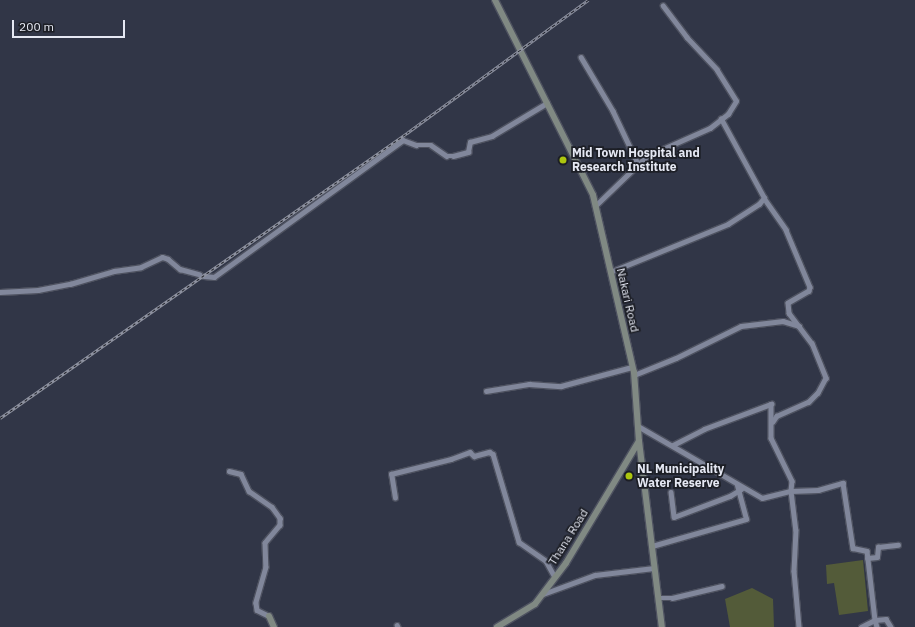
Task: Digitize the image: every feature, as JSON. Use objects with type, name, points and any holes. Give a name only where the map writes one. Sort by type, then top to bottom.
[{"type":"street","name":"Nakari Road","points":[[495,0],[593,195],[634,375],[639,440],[662,627]]},
{"type":"street","points":[[595,206],[647,156],[705,131],[728,114],[736,101],[734,95],[717,70],[687,38],[663,6]]},
{"type":"street","points":[[582,57],[613,111],[638,164]]},
{"type":"street","points":[[204,276],[214,277],[404,140],[416,146],[431,145],[447,156],[453,156],[468,152],[470,142],[492,136],[547,103]]},
{"type":"street","points":[[721,119],[764,198],[786,230],[810,287],[809,291],[788,303],[789,313],[812,343],[826,378],[824,384],[809,402],[777,416],[773,422]]},
{"type":"street","points":[[610,272],[728,224],[750,211],[764,198]]},
{"type":"street","points":[[0,292],[38,290],[70,284],[114,271],[141,267],[162,257],[168,259],[180,269],[199,274]]},
{"type":"street","points":[[634,375],[683,355],[741,326],[783,321],[799,326]]},
{"type":"street","points":[[486,391],[529,384],[561,386],[632,367]]},
{"type":"street","points":[[673,445],[704,429],[771,404],[773,422],[772,438],[792,481],[791,491],[796,530],[794,571],[799,627]]},
{"type":"street","points":[[638,426],[673,445],[741,489],[762,498],[791,491],[818,490],[843,483],[853,548],[867,551],[877,627]]},
{"type":"street","name":"Thana Road","points":[[499,626],[535,604],[542,595],[555,577],[639,440]]},
{"type":"street","points":[[395,498],[391,474],[470,452],[474,456],[489,452],[493,454],[520,542],[546,561],[555,577]]},
{"type":"street","points":[[628,459],[642,462]]},
{"type":"street","points":[[229,471],[240,474],[249,491],[272,507],[280,518],[280,525],[265,543],[266,567],[256,603],[257,610],[269,616],[274,627]]},
{"type":"street","points":[[652,546],[746,519],[741,489]]},
{"type":"street","points":[[671,492],[674,516],[741,489]]},
{"type":"street","points":[[867,558],[876,557],[878,547],[898,545]]},
{"type":"street","points":[[542,595],[594,575],[654,568]]},
{"type":"street","points":[[658,598],[672,598],[722,586]]},
{"type":"street","points":[[861,627],[875,620],[886,619],[891,627]]},
{"type":"green space","points":[[863,560],[868,611],[839,615],[834,583],[827,584],[826,565]]},
{"type":"green space","points":[[752,588],[773,599],[774,627],[730,627],[725,599]]},
{"type":"railway","points":[[0,418],[407,133],[588,0]]},
{"type":"place","name":"Mid Town Hospital and Research Institute","points":[[563,160]]},
{"type":"place","name":"NL Municipality Water Reserve","points":[[629,476]]}]
